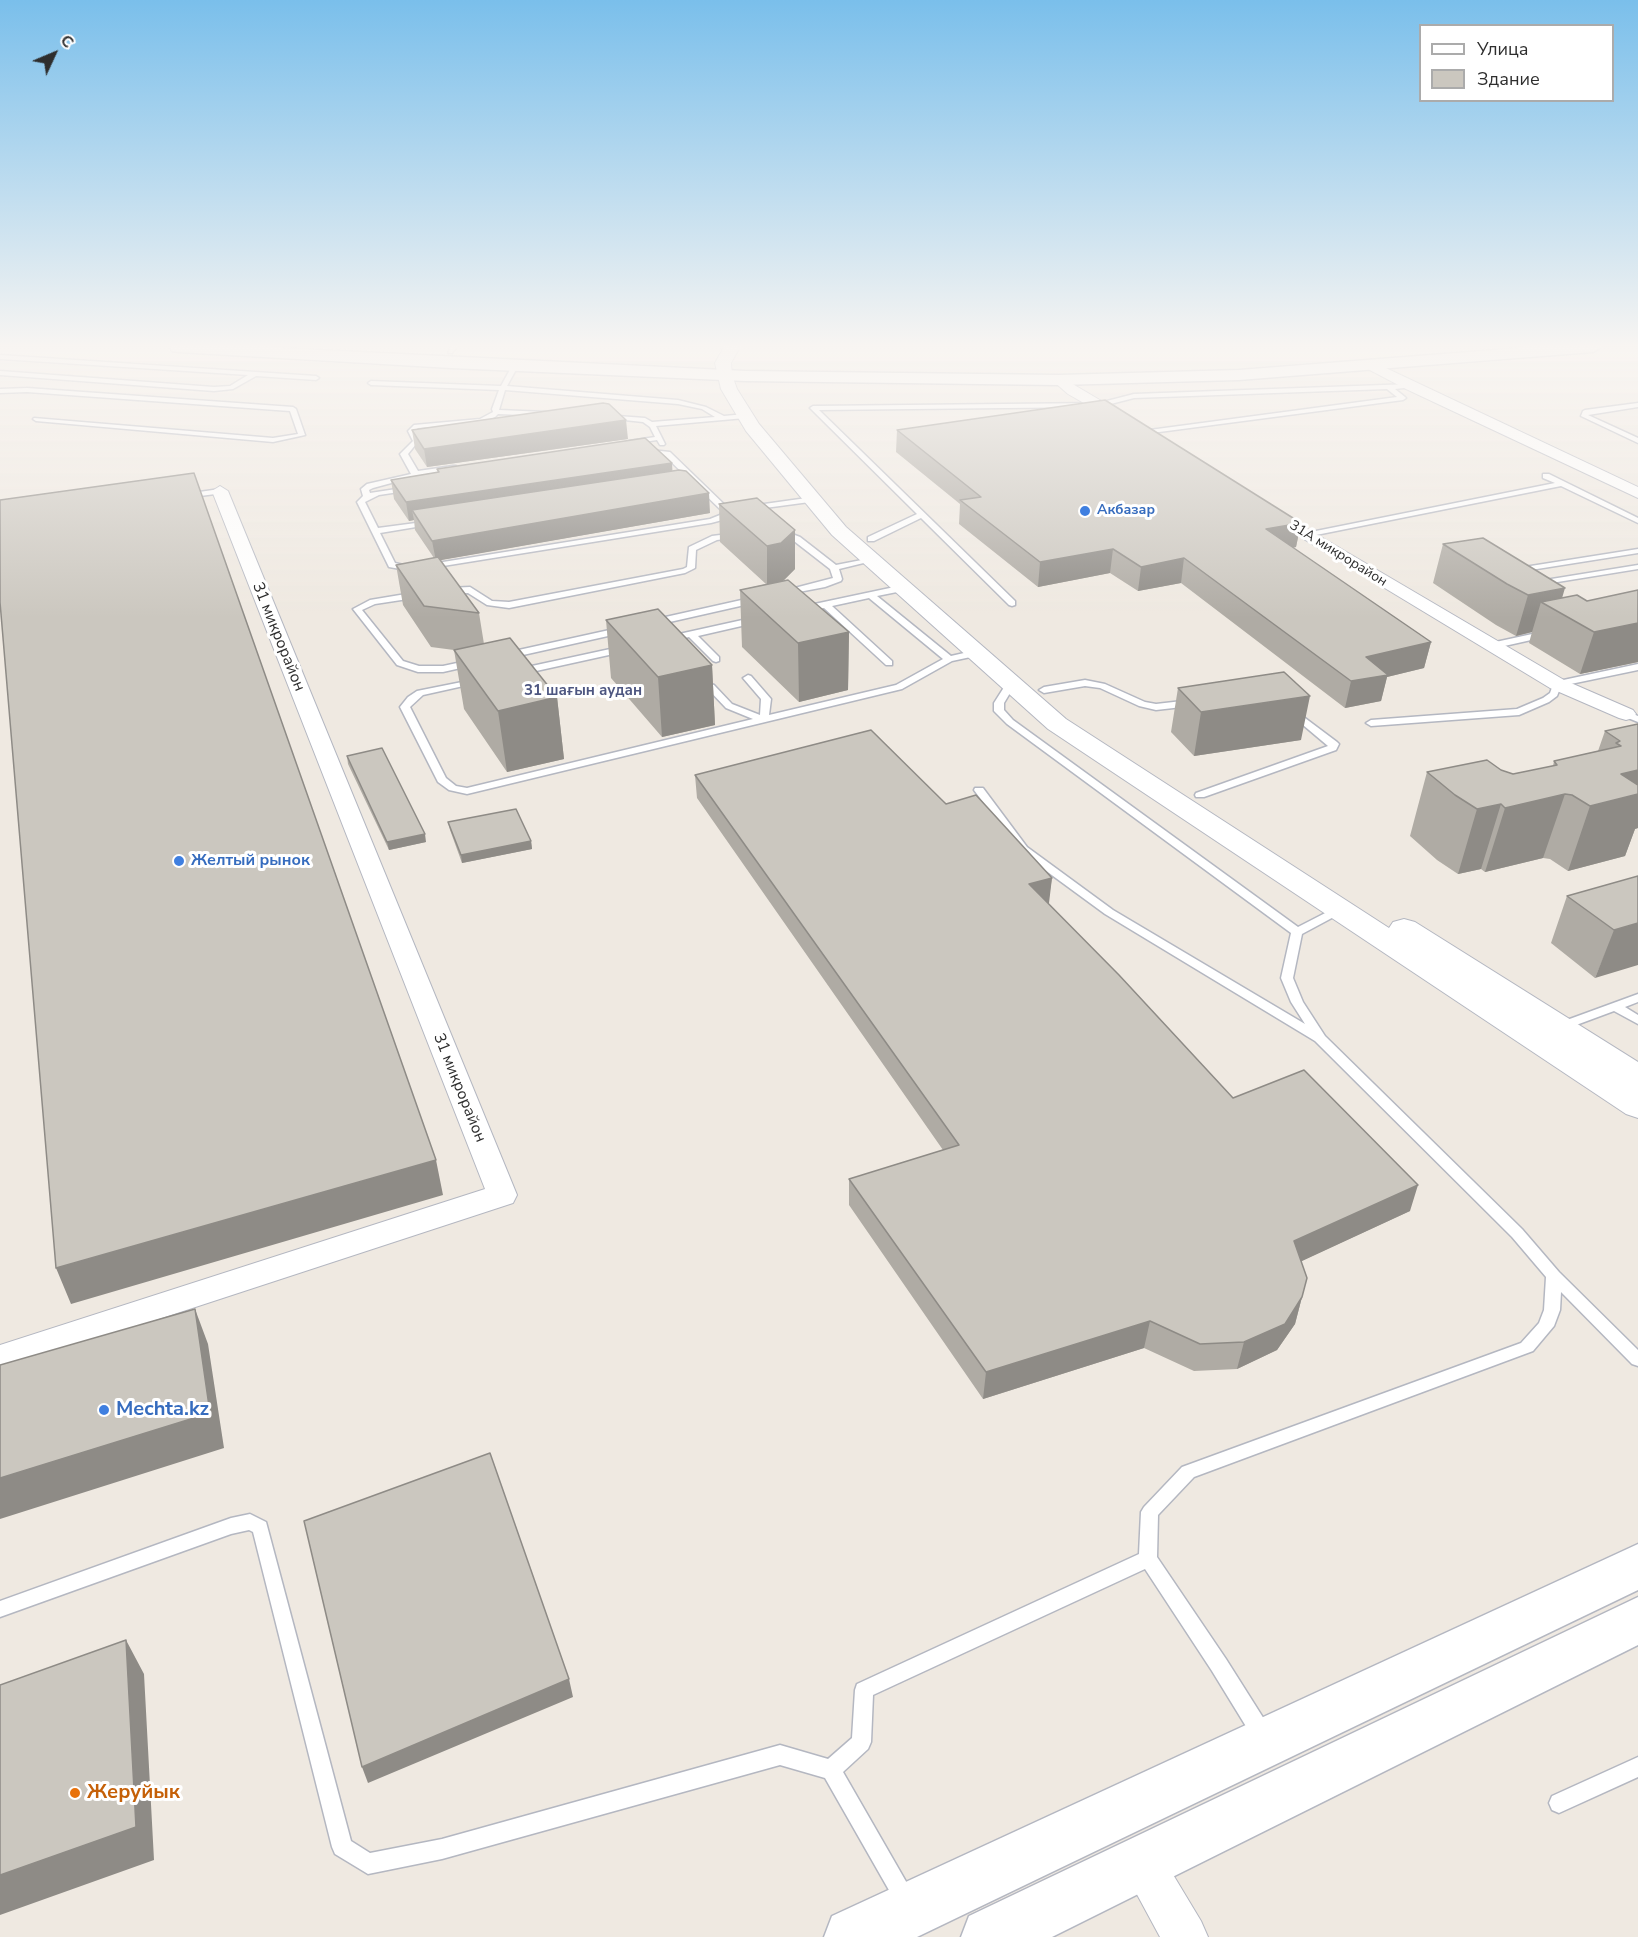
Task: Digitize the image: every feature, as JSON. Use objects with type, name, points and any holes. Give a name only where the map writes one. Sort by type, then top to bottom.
[{"type":"main road","points":[[853,1937],[1638,1566]]},
{"type":"main road","points":[[990,1937],[1638,1620]]},
{"type":"street","points":[[754,437],[814,499],[839,531],[871,549],[1044,690],[1200,795],[1638,1078]]},
{"type":"street","points":[[780,437],[904,588],[1057,724],[1638,1106]]},
{"type":"street","points":[[1152,437],[1162,444]]},
{"type":"street","points":[[1520,437],[1638,493]]},
{"type":"street","name":"31 микрорайон","points":[[0,1358],[502,1195],[220,491]]},
{"type":"street","name":"31А микрорайон","points":[[1257,504],[1557,684],[1632,717]]},
{"type":"street","points":[[1142,1863],[1185,1937]]},
{"type":"lane","points":[[244,437],[273,440],[288,437]]},
{"type":"lane","points":[[414,437],[417,442]]},
{"type":"lane","points":[[415,474],[404,454],[417,442],[429,437]]},
{"type":"lane","points":[[844,437],[1012,603]]},
{"type":"lane","points":[[624,443],[659,438],[666,454],[726,511]]},
{"type":"lane","points":[[666,454],[651,452],[367,497],[361,502],[392,565],[412,569],[711,521],[723,517],[726,511]]},
{"type":"lane","points":[[367,497],[365,489],[370,486],[406,479],[415,474],[462,467]]},
{"type":"lane","points":[[1546,476],[1638,521]]},
{"type":"lane","points":[[685,484],[696,483]]},
{"type":"lane","points":[[1306,535],[1561,484]]},
{"type":"lane","points":[[173,498],[220,491]]},
{"type":"lane","points":[[726,511],[814,499]]},
{"type":"lane","points":[[834,568],[871,549],[923,514]]},
{"type":"lane","points":[[376,531],[433,523]]},
{"type":"lane","points":[[773,530],[797,539],[834,568],[837,579],[776,596]]},
{"type":"lane","points":[[439,592],[470,590],[490,603],[509,605],[685,571],[691,568],[692,549],[715,538],[750,533]]},
{"type":"lane","points":[[1507,572],[1638,551]]},
{"type":"lane","points":[[1528,585],[1638,567]]},
{"type":"lane","points":[[792,612],[904,588]]},
{"type":"lane","points":[[428,594],[373,602],[357,609],[400,663],[418,669],[443,669],[478,662]]},
{"type":"lane","points":[[870,595],[949,659]]},
{"type":"lane","points":[[501,657],[765,598]]},
{"type":"lane","points":[[826,605],[889,663]]},
{"type":"lane","points":[[657,641],[770,617]]},
{"type":"lane","points":[[1491,646],[1558,631]]},
{"type":"lane","points":[[691,634],[716,659]]},
{"type":"lane","points":[[510,673],[635,646]]},
{"type":"lane","points":[[488,678],[420,693],[405,707],[442,780],[453,788],[467,791],[899,687],[949,659],[977,653]]},
{"type":"lane","points":[[1371,723],[1519,712],[1546,700],[1554,694],[1557,684],[1638,667]]},
{"type":"lane","points":[[748,678],[766,699],[764,720]]},
{"type":"lane","points":[[1011,683],[999,703],[999,711],[1010,722],[1297,932]]},
{"type":"lane","points":[[1044,690],[1085,683],[1101,686],[1142,704],[1156,707],[1199,702]]},
{"type":"lane","points":[[711,687],[729,706],[764,720]]},
{"type":"lane","points":[[1200,795],[1333,748],[1334,744],[1287,708]]},
{"type":"lane","points":[[979,790],[1023,849],[1108,912],[1320,1039]]},
{"type":"lane","points":[[1297,932],[1339,910]]},
{"type":"lane","points":[[1297,932],[1287,978],[1297,1002],[1320,1039],[1517,1233],[1554,1276],[1638,1360]]},
{"type":"lane","points":[[1558,1027],[1638,998]]},
{"type":"lane","points":[[1615,1007],[1638,1020]]},
{"type":"lane","points":[[1266,1741],[1219,1665],[1148,1559],[1150,1512],[1188,1472],[1527,1347],[1546,1326],[1552,1310],[1554,1276]]},
{"type":"lane","points":[[0,1609],[231,1526],[250,1522],[260,1527],[342,1847],[368,1864],[442,1849],[780,1755],[831,1770],[911,1909]]},
{"type":"lane","points":[[831,1770],[861,1742],[864,1690],[1148,1559]]},
{"type":"lane","points":[[1558,1803],[1638,1767]]},
{"type":"building","points":[[417,437],[505,437],[424,449]]},
{"type":"building","name":"Акбазар","points":[[906,437],[1165,437],[1301,523],[1266,529],[1431,642],[1366,657],[1388,675],[1351,681],[1184,558],[1141,567],[1113,549],[1040,562],[960,500],[981,497]]},
{"type":"building","points":[[645,438],[672,463],[406,502],[391,480],[439,472],[437,469]]},
{"type":"building","points":[[679,470],[686,471],[709,493],[432,541],[412,510]]},
{"type":"building","name":"Желтый рынок","points":[[194,473],[436,1160],[56,1268],[0,602],[0,500]]},
{"type":"building","points":[[757,498],[795,530],[781,543],[767,546],[719,504]]},
{"type":"building","points":[[1483,538],[1565,588],[1528,595],[1443,544]]},
{"type":"building","points":[[438,557],[479,613],[424,606],[396,565]]},
{"type":"building","points":[[788,580],[849,632],[798,643],[740,590]]},
{"type":"building","points":[[1638,590],[1638,623],[1594,632],[1541,602],[1577,595],[1587,601]]},
{"type":"building","points":[[658,609],[712,665],[658,677],[606,620]]},
{"type":"building","points":[[510,638],[557,697],[498,711],[454,650]]},
{"type":"building","points":[[1284,672],[1310,696],[1201,712],[1178,688]]},
{"type":"building","points":[[1638,724],[1638,770],[1621,774],[1638,785],[1638,794],[1590,806],[1572,795],[1565,794],[1505,808],[1501,804],[1477,809],[1455,795],[1427,772],[1487,760],[1501,770],[1513,774],[1557,765],[1554,761],[1621,746],[1616,743],[1620,741],[1605,731]]},
{"type":"building","points":[[871,730],[946,804],[976,795],[1052,878],[1029,884],[1119,975],[1233,1098],[1304,1070],[1418,1185],[1294,1241],[1307,1278],[1302,1297],[1285,1324],[1244,1342],[1200,1344],[1150,1321],[986,1372],[849,1179],[959,1145],[695,775]]},
{"type":"building","points":[[382,748],[425,834],[387,842],[347,756]]},
{"type":"building","points":[[516,809],[531,841],[461,855],[448,822]]},
{"type":"building","points":[[1638,876],[1638,923],[1614,930],[1567,896]]},
{"type":"building","points":[[195,1309],[210,1413],[0,1478],[0,1365]]},
{"type":"building","points":[[490,1453],[569,1679],[362,1767],[304,1521]]},
{"type":"building","name":"Жеруйык","points":[[126,1640],[136,1827],[0,1875],[0,1685]]},
{"type":"place","name":"Акбазар","points":[[1085,511]]},
{"type":"place","name":"Желтый рынок","points":[[179,861]]},
{"type":"place","name":"Mechta.kz","points":[[104,1410]]},
{"type":"place","name":"Жеруйык","points":[[75,1793]]},
{"type":"district","name":"31 шағын аудан","points":[[583,691]]}]
